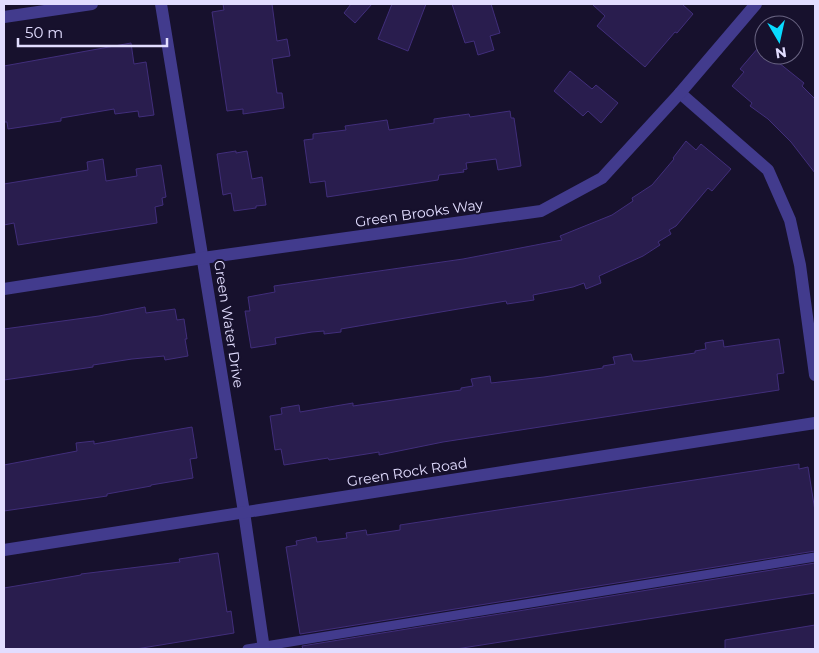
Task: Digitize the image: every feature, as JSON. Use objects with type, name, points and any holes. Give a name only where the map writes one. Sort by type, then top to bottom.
[{"type":"street","points":[[4,17],[92,4]]},
{"type":"street","name":"Green Water Drive","points":[[161,4],[244,512],[264,648]]},
{"type":"street","name":"Green Brooks Way","points":[[4,289],[203,258],[541,210],[602,178],[680,93],[756,4]]},
{"type":"street","points":[[680,93],[768,170],[790,220],[800,265],[815,375]]},
{"type":"street","name":"Green Rock Road","points":[[4,550],[815,423]]},
{"type":"lane","points":[[247,649],[264,648],[815,557]]},
{"type":"building","points":[[223,4],[272,4],[277,41],[287,39],[290,56],[272,59],[277,93],[282,93],[284,108],[243,114],[243,109],[227,111],[212,12],[224,10]]},
{"type":"building","points":[[351,4],[372,4],[355,23],[344,13]]},
{"type":"building","points":[[392,4],[426,4],[408,51],[378,39]]},
{"type":"building","points":[[452,4],[491,4],[500,33],[490,36],[494,50],[478,55],[474,41],[465,43]]},
{"type":"building","points":[[592,4],[682,4],[693,14],[645,67],[597,26],[605,16]]},
{"type":"building","points":[[131,43],[134,64],[146,62],[154,115],[139,117],[138,111],[115,114],[114,109],[61,118],[61,121],[8,129],[7,122],[4,122],[4,66]]},
{"type":"building","points":[[754,53],[754,65],[782,65],[804,83],[802,86],[815,99],[815,173],[791,142],[768,119],[750,106],[752,103],[732,86],[744,72],[740,69]]},
{"type":"building","points":[[570,71],[592,89],[596,85],[618,103],[601,123],[588,111],[583,116],[554,91]]},
{"type":"building","points":[[510,111],[511,118],[514,118],[521,166],[498,170],[496,159],[466,163],[467,169],[463,170],[464,172],[439,175],[438,180],[327,197],[325,181],[310,183],[304,140],[313,139],[313,134],[346,130],[345,126],[387,120],[389,130],[434,123],[434,119],[469,114],[470,117]]},
{"type":"building","points":[[686,141],[696,150],[701,144],[731,169],[712,191],[708,188],[676,226],[669,230],[671,234],[658,242],[660,245],[643,256],[599,276],[601,283],[586,289],[584,283],[533,295],[534,300],[507,304],[506,301],[341,329],[341,332],[324,334],[324,331],[312,332],[275,338],[276,344],[251,348],[245,311],[250,311],[248,297],[275,292],[274,286],[463,259],[562,240],[560,236],[612,215],[633,201],[632,198],[652,185],[674,159]]},
{"type":"building","points":[[236,151],[236,153],[247,151],[252,179],[262,177],[266,205],[234,211],[231,193],[223,195],[217,154]]},
{"type":"building","points":[[103,159],[106,181],[137,176],[136,169],[161,165],[166,197],[162,198],[163,205],[155,207],[157,223],[18,245],[14,223],[4,225],[4,184],[88,170],[87,162]]},
{"type":"building","points":[[145,307],[146,313],[175,309],[177,320],[184,319],[188,356],[165,360],[164,356],[132,359],[93,365],[93,367],[4,380],[4,329],[99,316]]},
{"type":"building","points":[[779,339],[784,373],[777,374],[779,390],[443,442],[379,455],[379,452],[284,465],[281,449],[275,450],[270,416],[282,414],[281,408],[299,405],[300,412],[353,403],[353,406],[461,390],[461,388],[473,386],[471,379],[490,376],[491,383],[544,377],[603,368],[603,366],[615,364],[613,357],[631,354],[633,361],[642,361],[695,353],[695,351],[706,349],[705,343],[723,340],[724,347]]},
{"type":"building","points":[[192,427],[197,458],[190,459],[193,478],[107,494],[107,496],[4,511],[4,465],[77,451],[76,443],[94,441],[94,444]]},
{"type":"building","points":[[799,464],[799,469],[808,467],[815,511],[815,551],[300,634],[286,547],[297,545],[296,541],[316,537],[317,542],[347,538],[346,533],[366,530],[367,535],[400,530],[400,525]]},
{"type":"building","points":[[218,553],[227,612],[231,611],[234,633],[136,649],[4,649],[4,588],[81,574],[180,562],[179,559]]},
{"type":"building","points":[[815,563],[815,593],[456,649],[303,649],[302,646]]},
{"type":"building","points":[[815,625],[815,649],[725,649],[725,640]]}]
